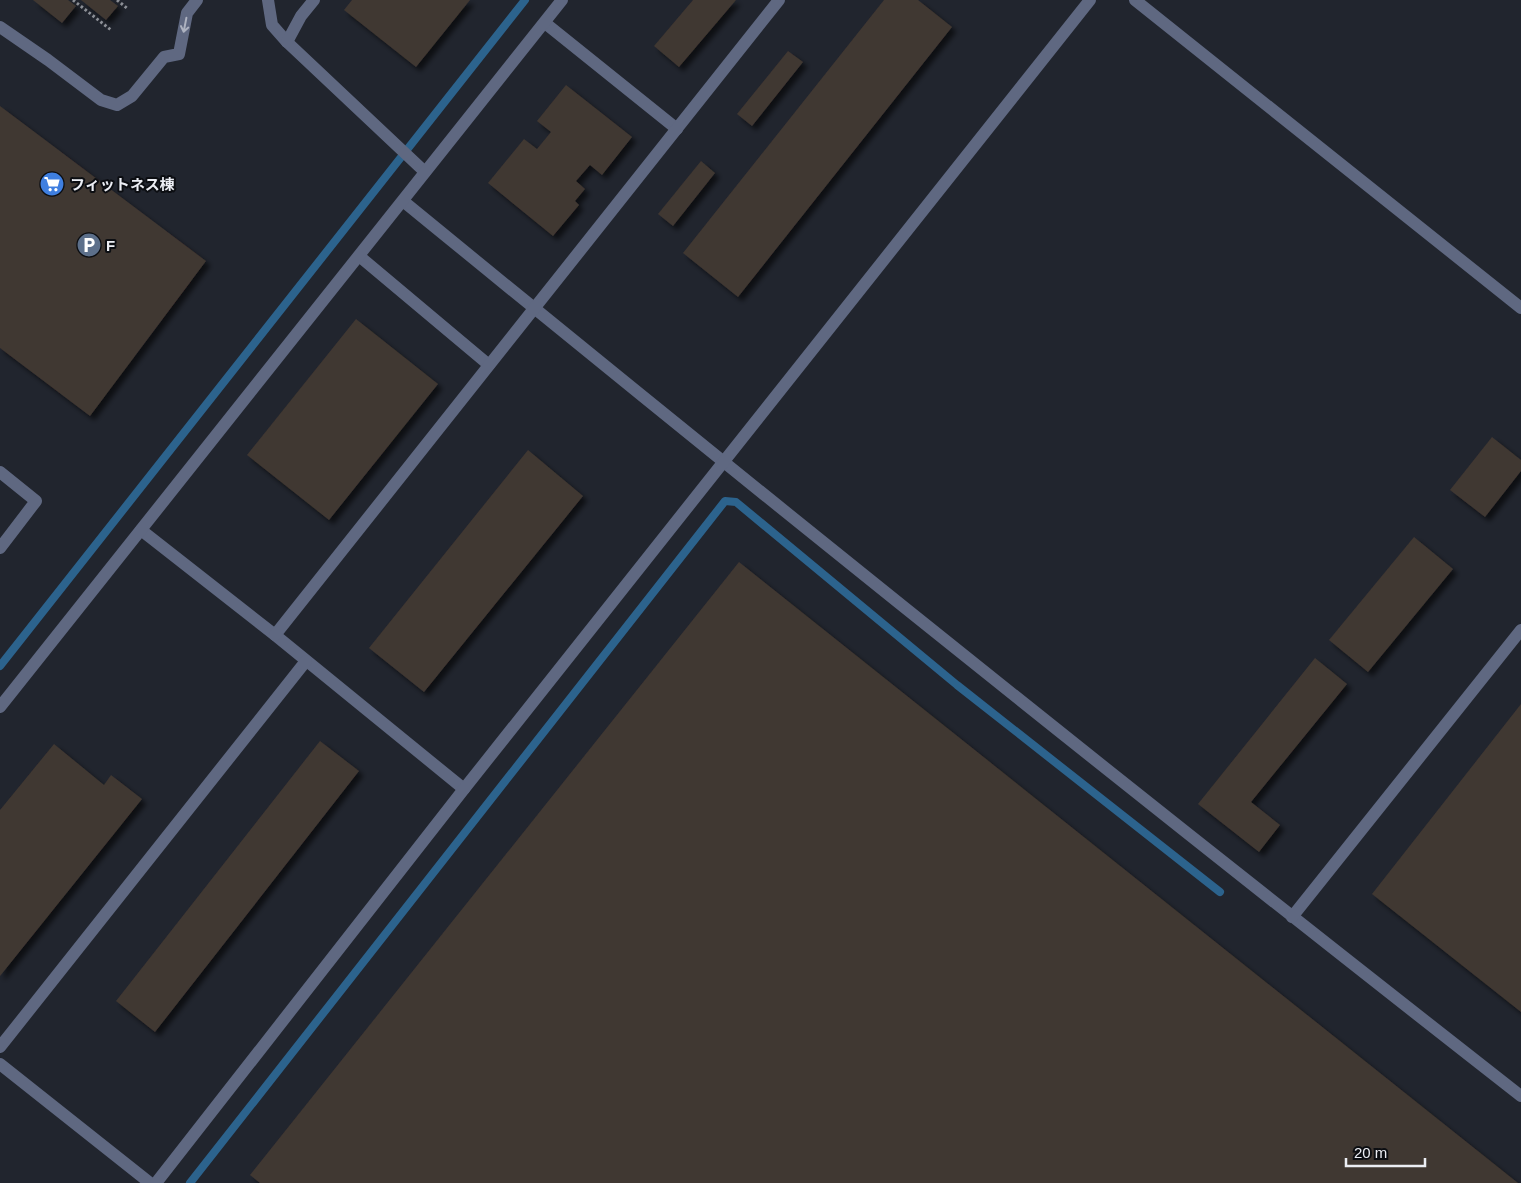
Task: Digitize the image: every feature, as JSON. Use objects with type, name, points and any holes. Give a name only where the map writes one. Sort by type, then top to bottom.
[{"type":"street","points":[[0,26],[101,100],[117,105],[132,96],[164,57],[179,54],[187,13],[197,0]]},
{"type":"street","points":[[268,0],[272,25],[287,42],[425,172]]},
{"type":"street","points":[[287,42],[301,16],[314,0]]},
{"type":"street","points":[[0,707],[562,0]]},
{"type":"street","points":[[275,635],[779,0]]},
{"type":"street","points":[[156,1183],[464,789],[1090,0]]},
{"type":"street","points":[[1135,0],[1521,308]]},
{"type":"street","points":[[544,23],[677,128]]},
{"type":"street","points":[[403,201],[724,462],[1292,917],[1521,1096]]},
{"type":"street","points":[[359,256],[490,365]]},
{"type":"street","points":[[0,472],[36,501],[0,548]]},
{"type":"street","points":[[140,530],[275,635],[464,789]]},
{"type":"street","points":[[1292,917],[1521,630]]},
{"type":"street","points":[[0,1047],[306,661]]},
{"type":"street","points":[[0,1064],[150,1183]]},
{"type":"path","points":[[73,0],[111,30]]},
{"type":"path","points":[[117,0],[128,9]]},
{"type":"building","points":[[33,0],[68,0],[76,6],[62,23]]},
{"type":"building","points":[[81,0],[110,0],[118,6],[106,20]]},
{"type":"building","points":[[352,0],[470,0],[416,67],[344,10]]},
{"type":"building","points":[[693,0],[736,0],[679,67],[654,46]]},
{"type":"building","points":[[884,0],[918,0],[952,27],[738,297],[683,253]]},
{"type":"building","points":[[788,51],[803,62],[752,126],[737,114]]},
{"type":"building","points":[[566,85],[632,137],[602,175],[590,165],[576,181],[585,189],[575,201],[579,205],[553,236],[488,183],[524,139],[537,149],[551,132],[537,121]]},
{"type":"building","name":"F","points":[[0,106],[206,261],[90,416],[0,348]]},
{"type":"building","points":[[701,161],[715,173],[673,226],[658,214]]},
{"type":"building","points":[[356,319],[438,384],[329,520],[247,455]]},
{"type":"building","points":[[1492,437],[1521,460],[1521,471],[1485,517],[1450,490]]},
{"type":"building","points":[[528,450],[583,496],[424,692],[369,648]]},
{"type":"building","points":[[1414,537],[1453,569],[1368,672],[1329,640]]},
{"type":"building","points":[[739,562],[1518,1183],[260,1183],[250,1175]]},
{"type":"building","points":[[1315,658],[1347,684],[1251,802],[1280,825],[1259,852],[1198,804]]},
{"type":"building","points":[[1521,704],[1521,1012],[1372,894]]},
{"type":"building","points":[[320,741],[359,771],[155,1032],[116,1001]]},
{"type":"building","points":[[54,744],[104,785],[111,775],[142,799],[0,976],[0,810]]},
{"type":"waterway","points":[[0,666],[525,0]]},
{"type":"waterway","points":[[190,1183],[725,501],[736,502],[957,685],[1220,892]]},
{"type":"place","name":"フィットネス棟","points":[[52,184]]},
{"type":"place","name":"F","points":[[89,245]]}]
